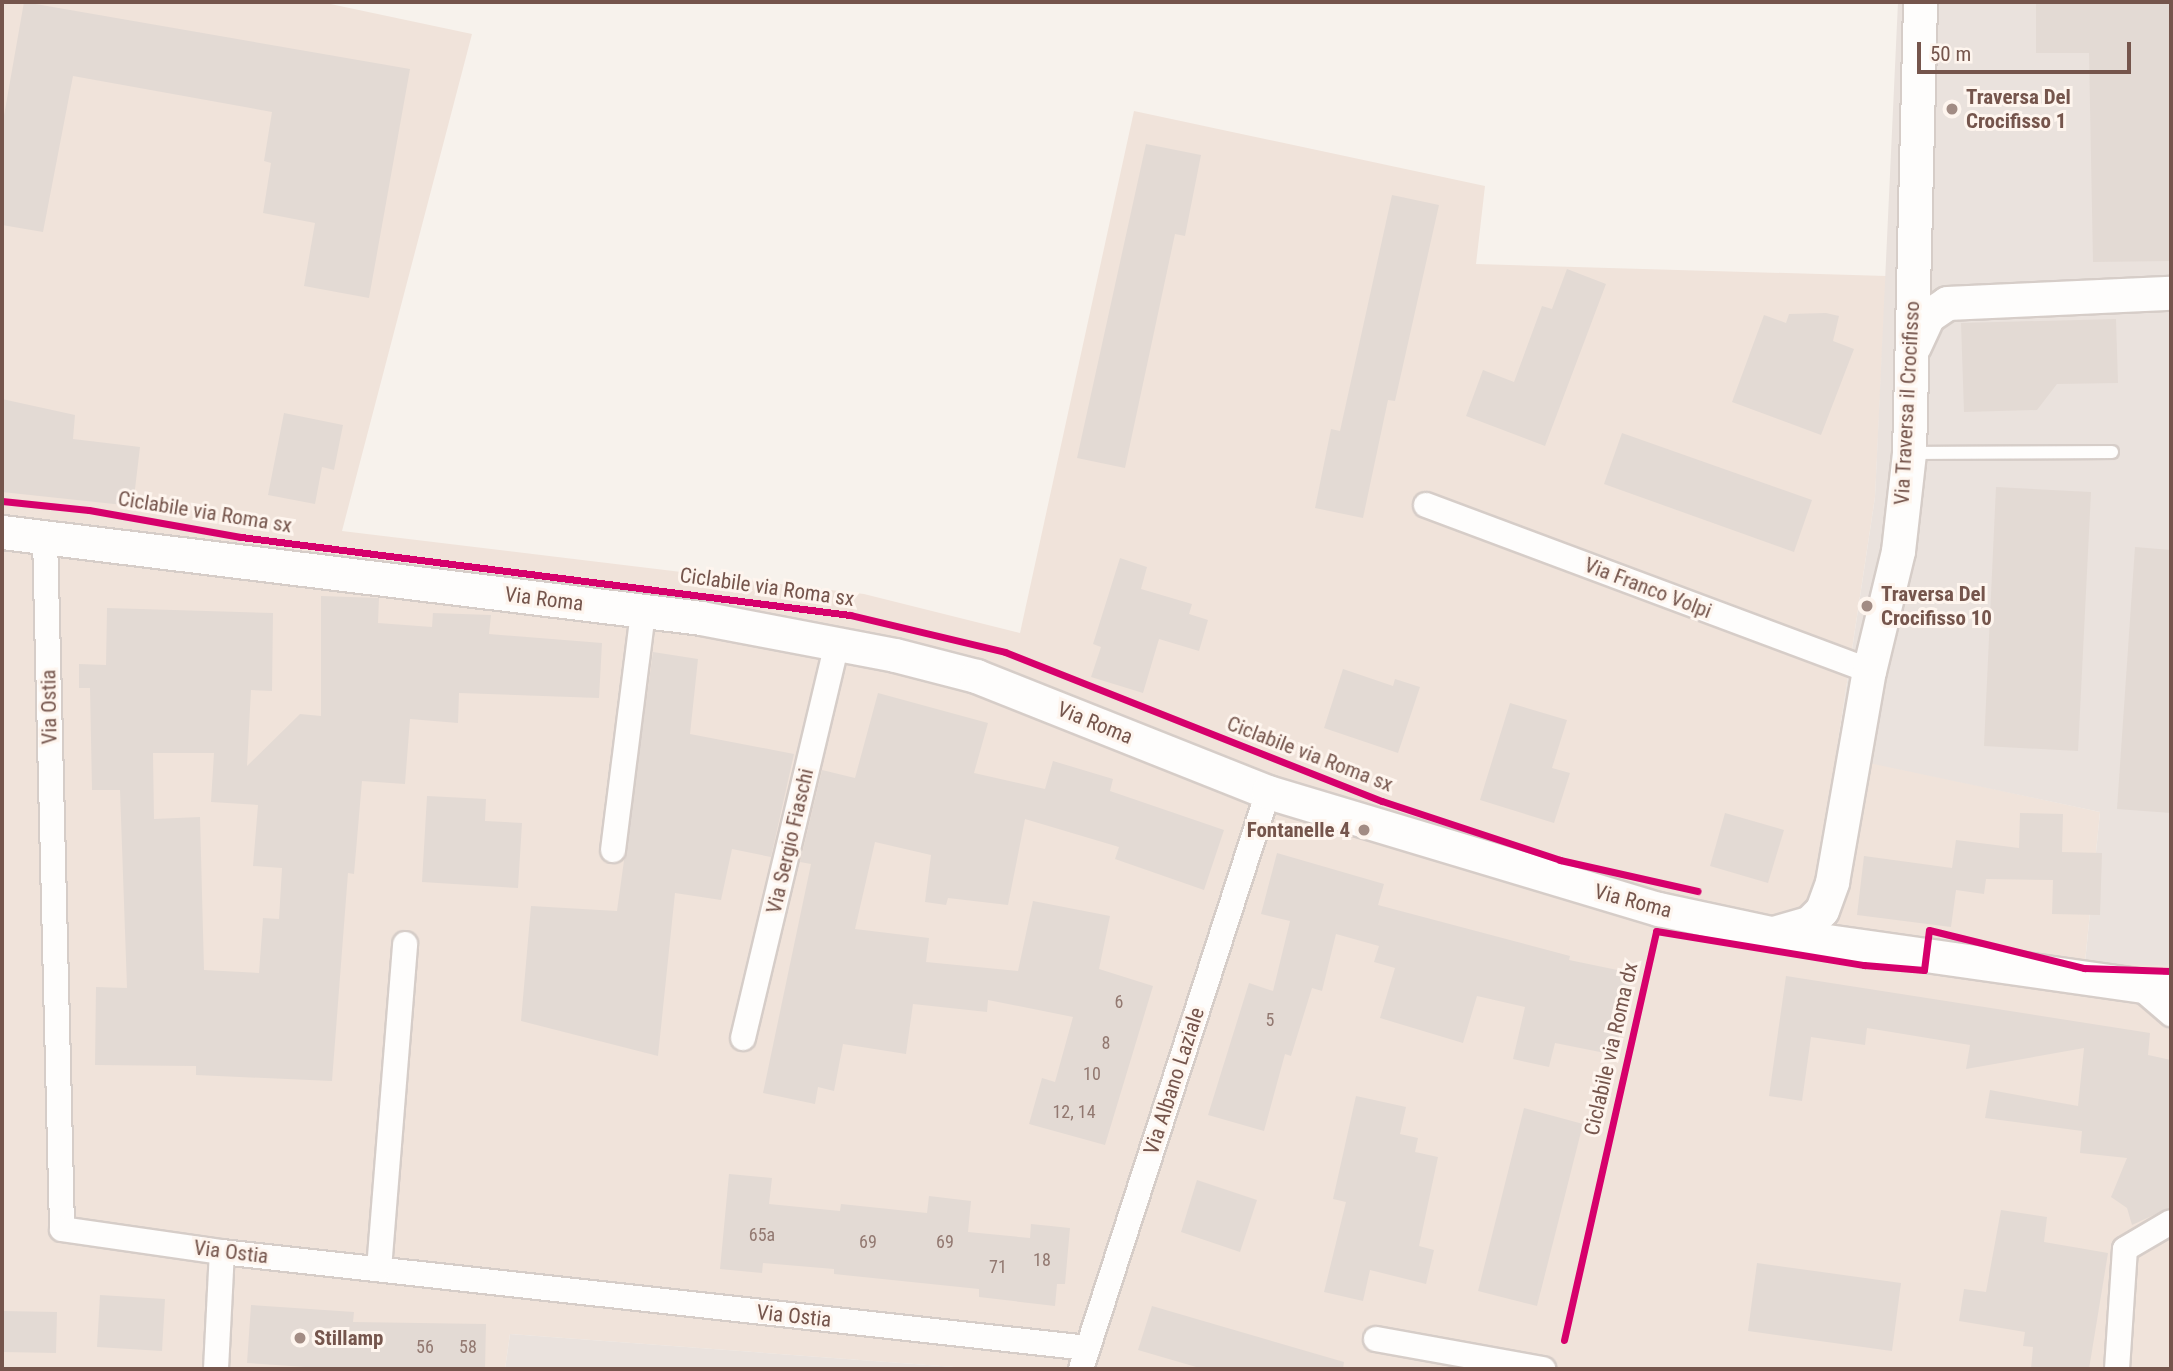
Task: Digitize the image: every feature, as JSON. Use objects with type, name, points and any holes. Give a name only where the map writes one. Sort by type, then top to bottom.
[{"type":"main road","name":"Via Traversa il Crocifisso","points":[[1771,933],[1809,923],[1822,910],[1832,882],[1869,671],[1898,551],[1909,453],[1920,2]]},
{"type":"main road","points":[[1915,235],[1922,266],[1933,285],[1946,296],[1966,300]]},
{"type":"main road","points":[[1911,359],[1919,329],[1928,316],[1947,303],[1966,300],[2171,293]]},
{"type":"main road","name":"Via Roma","points":[[2,531],[643,611],[837,644],[976,676],[1268,792],[1660,909],[1771,933],[2171,990]]},
{"type":"main road","name":"Via Traversa il Crocifisso","points":[[1832,882],[1836,904],[1849,931],[1878,949]]},
{"type":"street","name":"Via Franco Volpi","points":[[1426,505],[1869,671]]},
{"type":"street","name":"Via Ostia","points":[[44,537],[62,1229],[222,1252],[379,1269],[1085,1359]]},
{"type":"street","points":[[613,850],[643,611]]},
{"type":"street","name":"Via Sergio Fiaschi","points":[[743,1038],[837,644]]},
{"type":"street","name":"Via Albano Laziale","points":[[1085,1359],[1268,792]]},
{"type":"street","points":[[379,1269],[405,944]]},
{"type":"street","points":[[2137,985],[2171,1014]]},
{"type":"street","points":[[2117,1369],[2125,1249],[2171,1222]]},
{"type":"street","points":[[216,1369],[222,1252]]},
{"type":"street","points":[[1376,1339],[1543,1369]]},
{"type":"lane","points":[[1909,453],[2112,452]]},
{"type":"shaded area","points":[[2,2],[321,2],[472,34],[342,531],[864,594],[1020,633],[1134,111],[1485,186],[1476,264],[1886,276],[1875,497],[1836,755],[2100,812],[2085,962],[2171,966],[2171,1369],[982,1369],[510,1334],[505,1369],[2,1369]]},
{"type":"shaded area","points":[[1898,2],[2171,2],[2171,966],[2085,963],[2100,812],[1836,756],[1875,497]]},
{"type":"shaded area","points":[[510,1334],[982,1369],[505,1369]]},
{"type":"building","points":[[24,2],[410,69],[369,298],[304,286],[315,223],[263,213],[271,163],[264,161],[272,112],[73,76],[43,232],[2,225],[2,127]]},
{"type":"building","points":[[2036,2],[2171,2],[2171,261],[2093,262],[2089,53],[2036,53]]},
{"type":"building","points":[[1146,144],[1201,155],[1185,236],[1175,234],[1125,468],[1077,458]]},
{"type":"building","points":[[1392,195],[1439,205],[1395,401],[1388,400],[1363,518],[1315,508],[1331,429],[1340,431]]},
{"type":"building","points":[[1567,269],[1606,284],[1545,446],[1466,416],[1483,370],[1514,382],[1542,306],[1552,309]]},
{"type":"building","points":[[1826,313],[1839,316],[1833,341],[1854,349],[1821,435],[1732,402],[1764,315],[1786,323],[1789,314]]},
{"type":"building","points":[[2116,319],[2118,383],[2057,384],[2037,410],[1964,412],[1961,323]]},
{"type":"building","points":[[2,399],[75,415],[73,439],[140,447],[133,506],[2,492]]},
{"type":"building","points":[[284,413],[343,425],[334,470],[322,467],[315,504],[268,495]]},
{"type":"building","points":[[1622,433],[1812,500],[1794,552],[1604,484]]},
{"type":"building","points":[[1996,487],[2091,492],[2078,751],[1984,746]]},
{"type":"building","points":[[2135,547],[2171,550],[2171,813],[2117,809]]},
{"type":"building","points":[[1120,558],[1147,567],[1141,589],[1192,604],[1189,614],[1208,620],[1199,651],[1159,639],[1143,693],[1091,677],[1101,647],[1093,644]]},
{"type":"building","points":[[321,596],[379,598],[378,623],[432,627],[433,613],[491,615],[489,634],[602,643],[599,698],[459,693],[458,723],[410,719],[405,784],[362,781],[354,874],[348,873],[332,1081],[196,1075],[196,1066],[95,1065],[96,987],[127,988],[120,790],[92,790],[90,688],[79,688],[79,664],[106,665],[107,608],[273,613],[272,691],[251,690],[247,766],[300,714],[321,716]],"holes":[[[153,753],[214,753],[211,802],[258,805],[253,866],[282,868],[279,919],[263,918],[259,973],[204,970],[200,817],[154,819]]]},
{"type":"building","points":[[653,652],[698,659],[690,734],[794,754],[771,857],[732,849],[721,900],[675,893],[658,1056],[521,1021],[531,906],[617,911]]},
{"type":"building","points":[[1343,669],[1393,686],[1395,679],[1420,687],[1398,753],[1324,728]]},
{"type":"building","points":[[878,693],[988,723],[974,773],[1045,789],[1053,761],[1113,779],[1110,791],[1224,830],[1204,890],[1115,859],[1119,847],[1025,819],[1008,905],[948,898],[946,905],[925,902],[931,855],[875,842],[855,929],[929,938],[926,962],[1018,971],[1033,901],[1110,916],[1099,969],[1153,986],[1105,1145],[1029,1124],[1042,1078],[1055,1082],[1073,1017],[988,1000],[987,1012],[913,1004],[906,1054],[843,1044],[834,1091],[818,1087],[815,1104],[763,1093],[811,864],[800,862],[822,770],[855,778]]},
{"type":"building","points":[[1510,703],[1567,720],[1552,768],[1570,773],[1554,823],[1480,800]]},
{"type":"building","points":[[427,796],[486,799],[485,821],[522,823],[518,888],[422,882]]},
{"type":"building","points":[[1725,813],[1784,830],[1768,883],[1710,866]]},
{"type":"building","points":[[2020,813],[2063,814],[2062,852],[2102,853],[2100,915],[2052,914],[2053,880],[1986,879],[1984,894],[1956,890],[1951,927],[1857,915],[1864,856],[1952,868],[1956,840],[2019,848]]},
{"type":"building","points":[[1277,853],[1384,884],[1378,905],[1570,956],[1569,960],[1632,973],[1615,1055],[1555,1043],[1549,1067],[1513,1059],[1525,1007],[1477,996],[1463,1043],[1380,1018],[1395,968],[1374,962],[1379,946],[1336,934],[1322,991],[1312,988],[1291,1056],[1285,1054],[1264,1131],[1208,1115],[1249,983],[1273,991],[1290,921],[1261,914]]},
{"type":"building","points":[[1786,976],[2150,1033],[2148,1055],[2171,1060],[2171,1207],[2132,1225],[2127,1208],[2111,1197],[2127,1158],[2080,1153],[2082,1131],[1985,1118],[1990,1090],[2078,1106],[2084,1048],[1966,1069],[1970,1045],[1867,1028],[1865,1045],[1811,1037],[1802,1101],[1769,1096]]},
{"type":"building","points":[[1356,1096],[1406,1107],[1400,1134],[1418,1138],[1415,1152],[1438,1157],[1419,1246],[1434,1250],[1426,1284],[1370,1270],[1363,1301],[1324,1292],[1346,1202],[1333,1199]]},
{"type":"building","points":[[1524,1108],[1583,1124],[1537,1306],[1478,1291]]},
{"type":"building","points":[[729,1174],[772,1178],[769,1204],[840,1211],[841,1204],[927,1213],[929,1196],[971,1201],[968,1232],[1030,1238],[1031,1224],[1070,1228],[1065,1284],[1057,1284],[1055,1306],[979,1297],[979,1289],[834,1274],[834,1269],[763,1263],[762,1273],[720,1269]]},
{"type":"building","points":[[1197,1180],[1257,1200],[1240,1252],[1181,1232]]},
{"type":"building","points":[[2001,1210],[2047,1217],[2044,1242],[2108,1253],[2089,1369],[2031,1369],[2033,1347],[2023,1346],[2025,1332],[1959,1321],[1964,1289],[1986,1292]]},
{"type":"building","points":[[1757,1263],[1901,1283],[1892,1351],[1748,1331]]},
{"type":"building","points":[[100,1295],[165,1299],[162,1351],[97,1347]]},
{"type":"building","points":[[251,1305],[354,1312],[353,1322],[486,1324],[485,1369],[335,1369],[247,1363]]},
{"type":"building","points":[[1152,1306],[1344,1362],[1343,1369],[1203,1369],[1138,1350]]},
{"type":"building","points":[[2,1311],[57,1312],[56,1353],[2,1352]]},
{"type":"cycle path","name":"Ciclabile via Roma sx","points":[[2,501],[89,510],[241,537],[850,615],[1005,652],[1382,801],[1560,860],[1698,891]]},
{"type":"cycle path","name":"Ciclabile via Roma dx","points":[[1564,1340],[1656,931],[1864,965],[1924,970],[1929,930],[2084,968],[2171,971]]},
{"type":"place","name":"Traversa Del Crocifisso 1","points":[[1952,109]]},
{"type":"place","name":"Traversa Del Crocifisso 10","points":[[1867,606]]},
{"type":"place","name":"Fontanelle 4","points":[[1364,830]]},
{"type":"place","name":"Stillamp","points":[[300,1338]]}]
